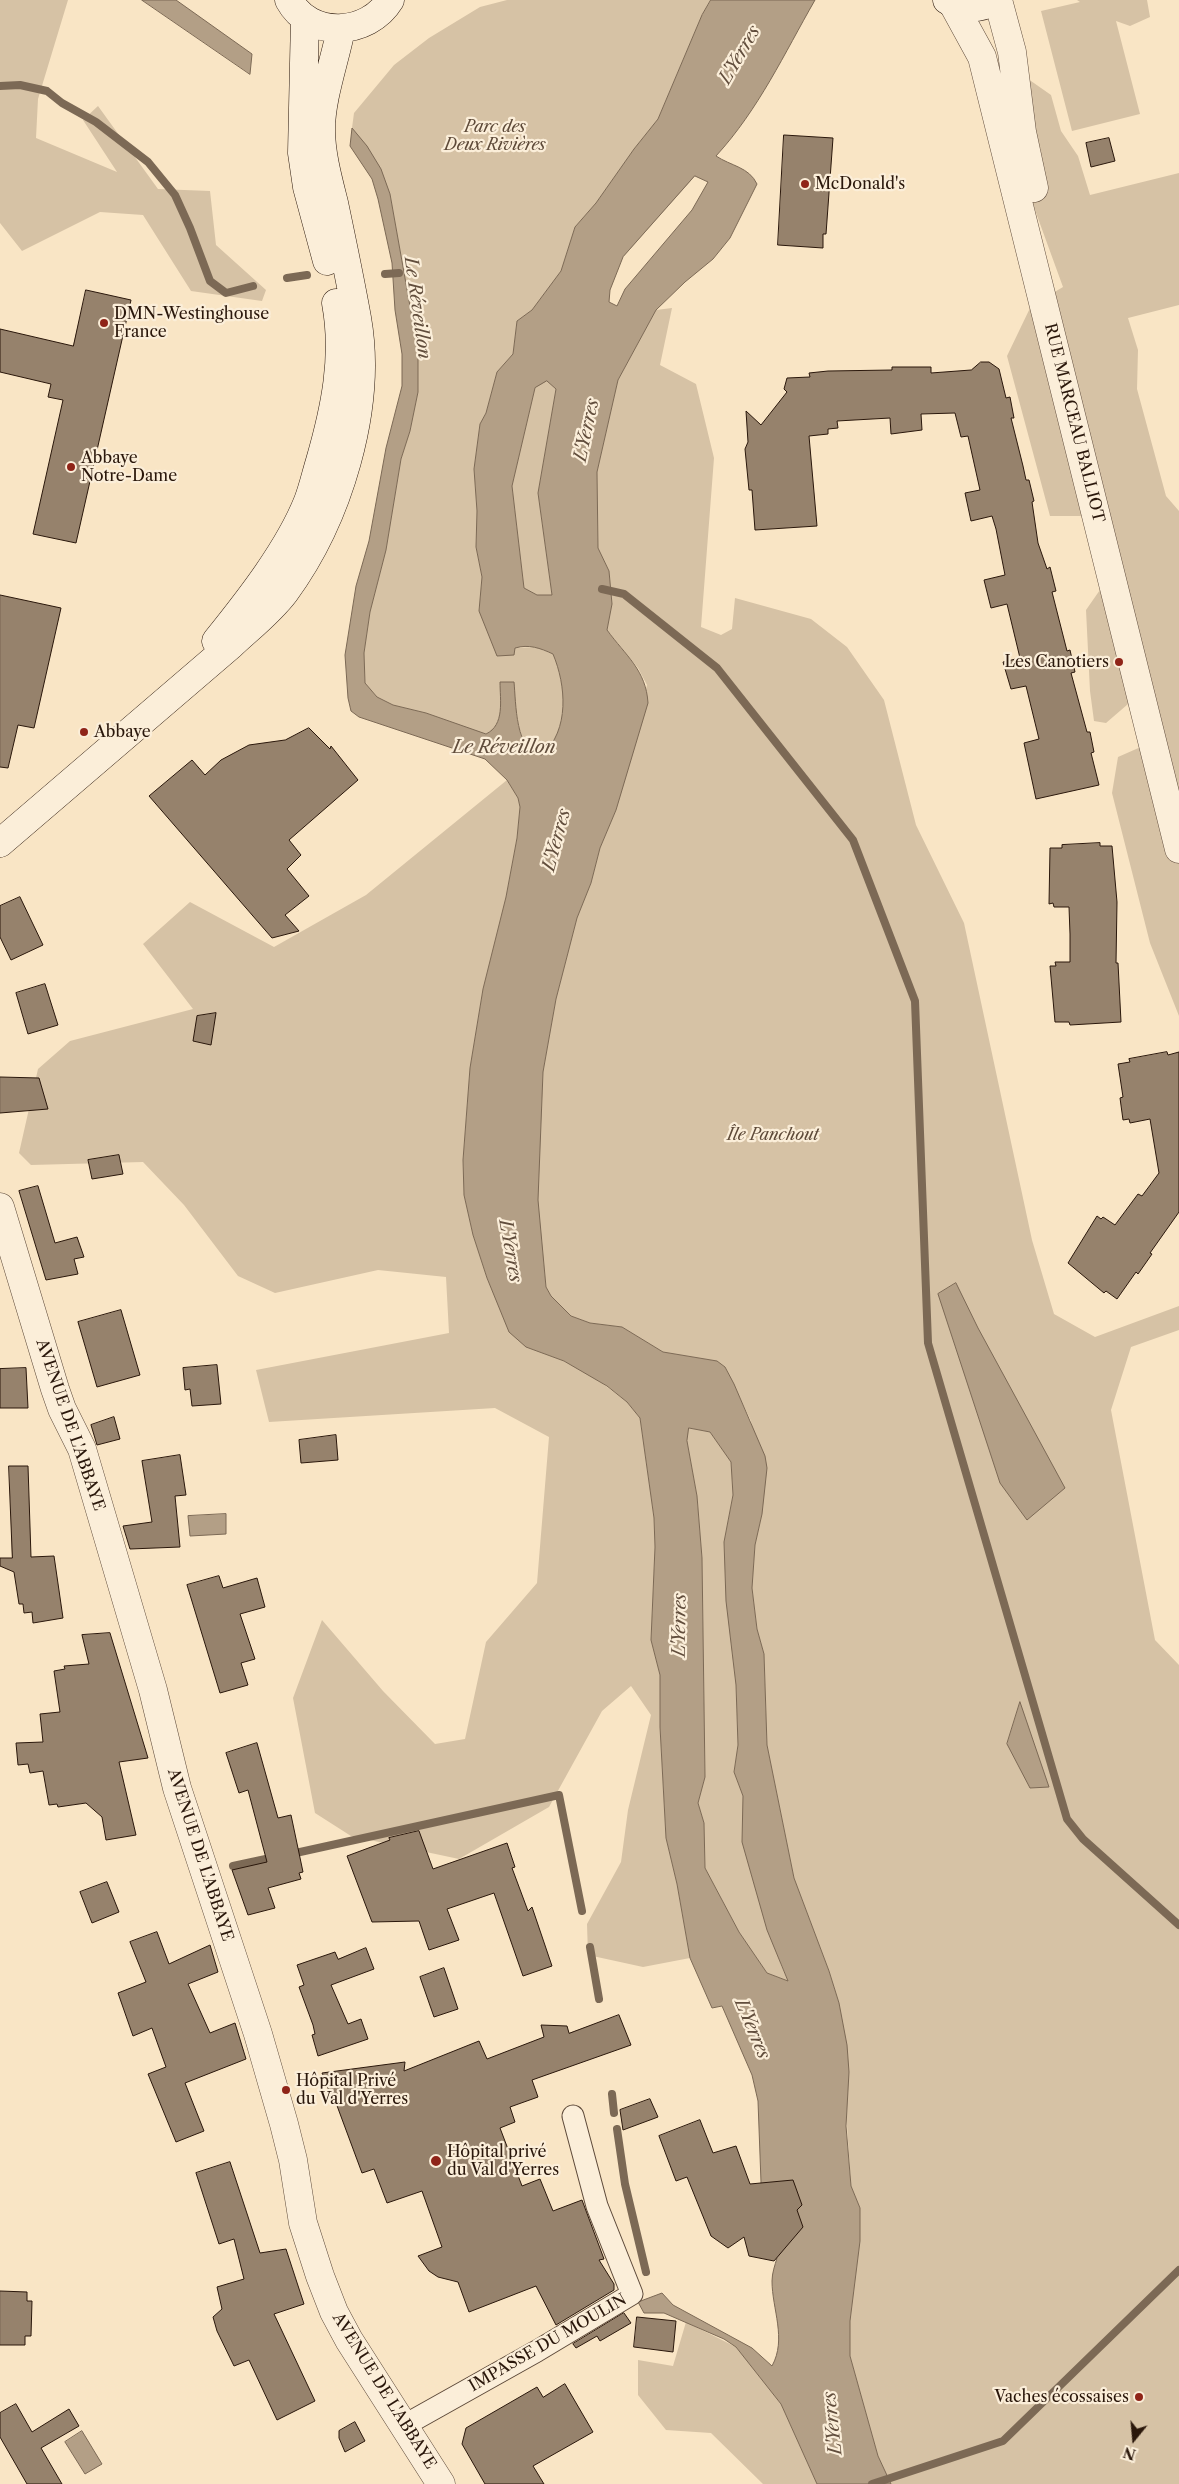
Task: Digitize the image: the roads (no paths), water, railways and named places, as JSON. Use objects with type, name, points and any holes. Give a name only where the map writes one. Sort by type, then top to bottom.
[{"type":"street","points":[[297,9],[322,27],[341,29],[358,26],[373,19],[390,0]]},
{"type":"street","points":[[950,2],[976,8],[997,0]]},
{"type":"street","name":"RUE MARCEAU BALLIOT","points":[[997,0],[1012,52],[1022,132],[1057,293],[1179,795]]},
{"type":"street","name":"RUE MARCEAU BALLIOT","points":[[950,2],[982,57],[1179,848]]},
{"type":"street","points":[[0,844],[231,645],[284,592],[318,535],[336,499],[352,447],[361,360],[357,320],[312,107],[297,9]]},
{"type":"street","points":[[312,107],[341,29]]},
{"type":"street","name":"AVENUE DE L'ABBAYE","points":[[0,1207],[55,1389],[62,1409],[82,1449],[154,1690],[177,1788],[260,2041],[293,2160],[303,2223],[320,2276],[334,2312],[349,2340],[441,2484]]},
{"type":"street","name":"IMPASSE DU MOULIN","points":[[405,2425],[537,2351],[632,2294],[598,2206],[573,2116]]},
{"type":"water","points":[[142,0],[176,0],[252,54],[250,74]]},
{"type":"water","points":[[711,0],[815,0],[758,100],[716,156],[744,170],[754,178],[757,184],[730,238],[713,259],[685,282],[656,310],[618,380],[597,472],[598,548],[609,571],[612,604],[607,630],[639,672],[648,703],[616,810],[600,848],[591,883],[577,918],[556,999],[543,1072],[538,1200],[546,1287],[551,1296],[571,1316],[590,1323],[622,1327],[663,1352],[717,1361],[725,1367],[734,1384],[765,1456],[767,1468],[762,1514],[755,1545],[752,1588],[757,1629],[764,1654],[767,1745],[794,1878],[829,1971],[839,2003],[847,2045],[849,2072],[846,2126],[851,2186],[860,2208],[860,2241],[850,2321],[850,2356],[878,2456],[891,2484],[817,2484],[781,2404],[736,2347],[724,2339],[664,2313],[644,2313],[638,2302],[662,2293],[673,2305],[752,2348],[772,2366],[776,2356],[779,2335],[772,2281],[777,2258],[768,2250],[759,2205],[761,2182],[758,2101],[752,2075],[722,2006],[712,2008],[690,1958],[677,1884],[666,1838],[660,1727],[660,1675],[651,1640],[655,1547],[654,1518],[640,1418],[627,1402],[607,1386],[564,1361],[526,1347],[509,1332],[487,1278],[473,1235],[464,1195],[463,1160],[470,1068],[483,989],[506,897],[517,838],[520,807],[518,798],[507,780],[485,759],[359,717],[351,711],[348,698],[345,655],[356,586],[369,541],[386,448],[402,386],[402,354],[395,310],[392,263],[372,179],[350,146],[352,128],[367,146],[381,169],[390,194],[418,351],[418,392],[410,431],[401,459],[386,550],[370,612],[364,653],[365,683],[377,697],[393,705],[426,713],[486,734],[492,730],[499,718],[501,704],[500,682],[514,682],[517,714],[522,737],[533,752],[542,755],[551,745],[557,733],[563,707],[561,679],[553,654],[539,648],[525,646],[515,648],[514,655],[497,656],[479,611],[482,577],[476,547],[477,511],[474,469],[480,424],[486,413],[497,372],[513,354],[517,321],[532,310],[561,271],[575,227],[596,203],[658,119],[702,15]],"holes":[[[695,176],[708,182],[692,210],[625,289],[617,306],[609,302],[610,290],[623,257]],[[547,381],[556,389],[538,493],[552,595],[537,595],[524,588],[512,486],[535,388]],[[689,1428],[710,1432],[731,1462],[733,1495],[724,1542],[726,1601],[736,1685],[738,1745],[734,1772],[743,1796],[742,1842],[767,1930],[788,1981],[767,1973],[739,1932],[705,1868],[704,1823],[698,1803],[705,1777],[702,1558],[697,1496],[687,1441]]]},
{"type":"water","points":[[956,1283],[978,1328],[1065,1488],[1027,1520],[1000,1483],[938,1294]]},
{"type":"water","points":[[226,1514],[226,1534],[190,1536],[188,1516]]},
{"type":"water","points":[[1020,1702],[1049,1787],[1030,1788],[1007,1744]]},
{"type":"water","points":[[82,2431],[102,2464],[85,2474],[65,2442]]},
{"type":"waterway","points":[[0,86],[20,85],[47,91],[62,103],[96,122],[148,162],[175,195],[210,281],[226,293],[253,286]]},
{"type":"waterway","name":"Le Réveillon","points":[[385,274],[399,273]]},
{"type":"waterway","points":[[287,278],[307,275]]},
{"type":"waterway","points":[[602,589],[624,594],[717,668],[853,840],[915,1001],[928,1343],[1067,1819],[1083,1839],[1179,1925]]},
{"type":"waterway","points":[[291,1854],[559,1795],[582,1911]]},
{"type":"waterway","points":[[233,1866],[275,1857]]},
{"type":"waterway","points":[[590,1947],[599,1999]]},
{"type":"waterway","points":[[612,2094],[614,2113]]},
{"type":"waterway","points":[[617,2129],[625,2184],[646,2272]]},
{"type":"waterway","points":[[872,2484],[1003,2441],[1179,2270]]},
{"type":"place","name":"McDonald's","points":[[805,184]]},
{"type":"place","name":"DMN-Westinghouse France","points":[[104,323]]},
{"type":"place","name":"Abbaye Notre-Dame","points":[[71,467]]},
{"type":"place","name":"Les Canotiers","points":[[1119,662]]},
{"type":"place","name":"Abbaye","points":[[84,732]]},
{"type":"place","name":"Hôpital Privé du Val d'Yerres","points":[[286,2090]]},
{"type":"place","name":"Hôpital privé du Val d'Yerres","points":[[436,2161]]},
{"type":"place","name":"Vaches écossaises","points":[[1139,2397]]},
{"type":"water label","name":"L'Yerres","points":[[740,55]]},
{"type":"water label","name":"L'Yerres","points":[[587,430]]},
{"type":"water label","name":"L'Yerres","points":[[557,840]]},
{"type":"water label","name":"L'Yerres","points":[[510,1251]]},
{"type":"water label","name":"L'Yerres","points":[[680,1625]]},
{"type":"water label","name":"L'Yerres","points":[[752,2029]]},
{"type":"water label","name":"L'Yerres","points":[[833,2423]]},
{"type":"park label","name":"Parc des Deux Rivières","points":[[495,136]]},
{"type":"park label","name":"Île Panchout","points":[[773,1135]]}]
